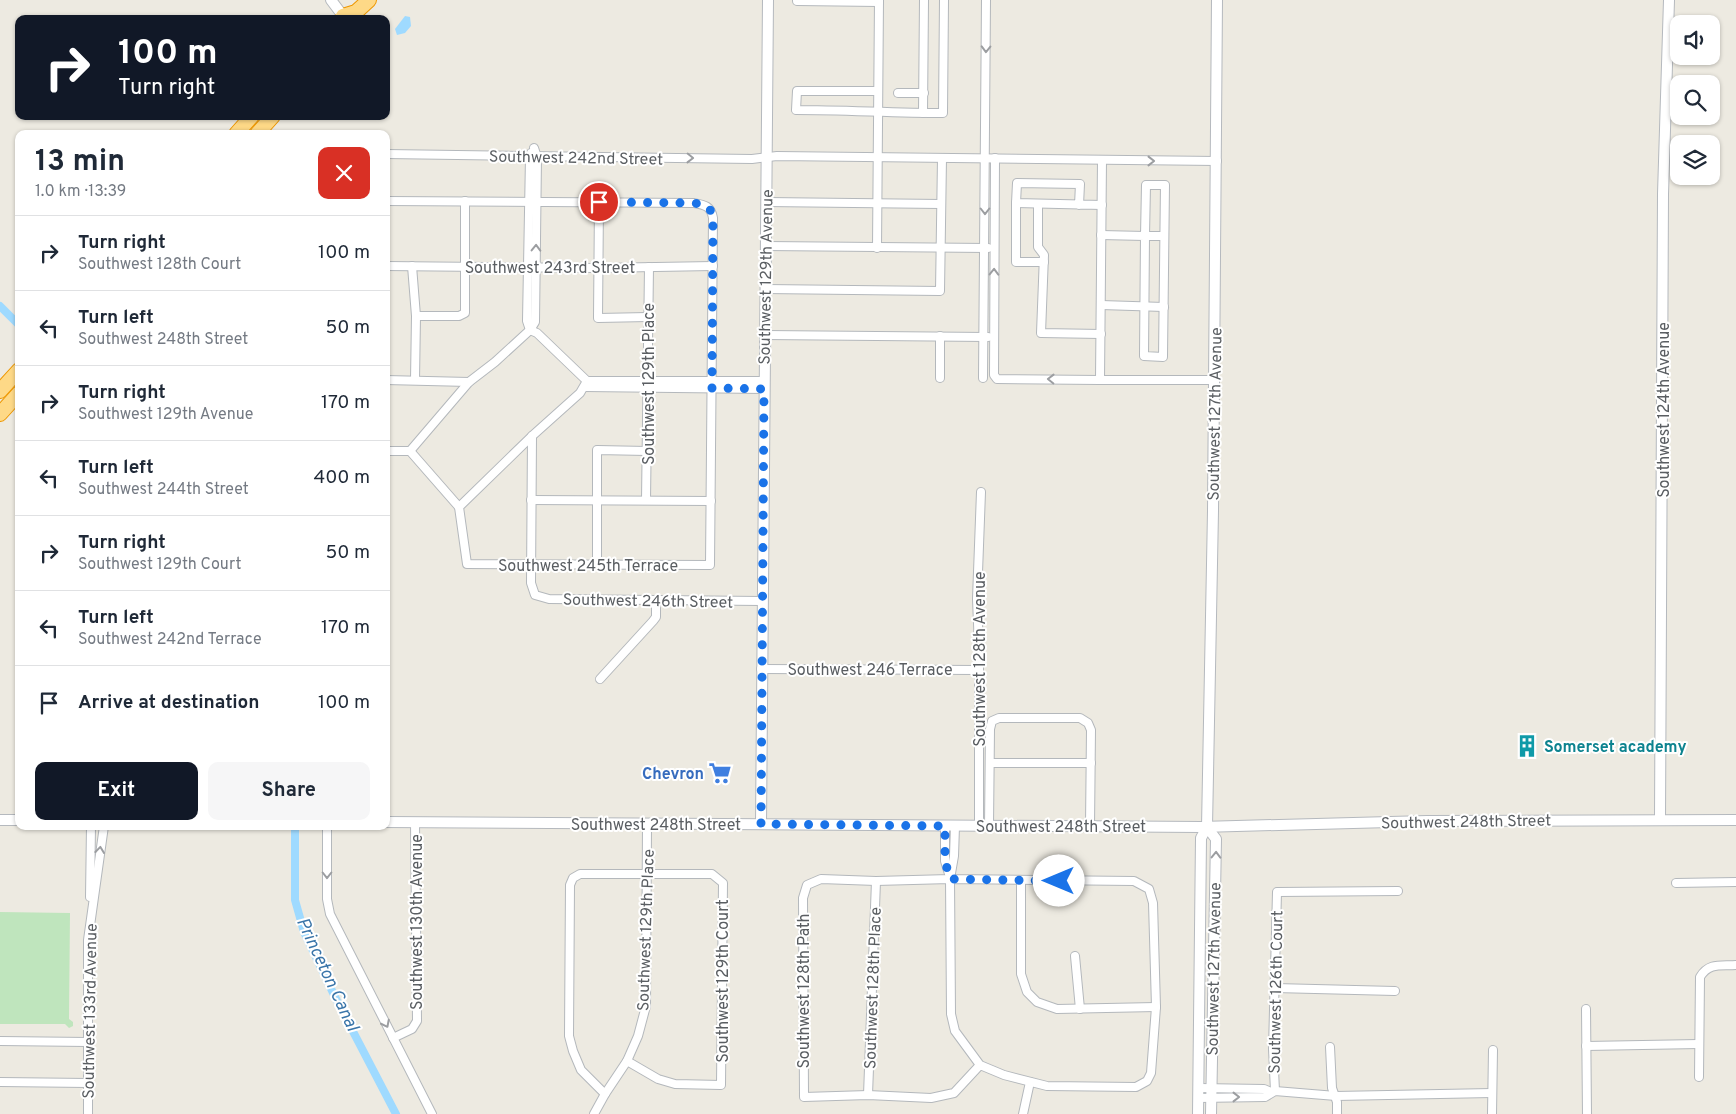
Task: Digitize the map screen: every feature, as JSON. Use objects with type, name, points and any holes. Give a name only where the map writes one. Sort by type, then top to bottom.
[{"type":"highway","points":[[345,15],[358,0]]},
{"type":"highway","points":[[349,15],[356,12],[369,0]]},
{"type":"highway","points":[[366,15],[379,0]]},
{"type":"highway","points":[[240,130],[248,120]]},
{"type":"highway","points":[[261,130],[269,120]]},
{"type":"highway","points":[[0,391],[15,374]]},
{"type":"highway","points":[[0,414],[15,397]]},
{"type":"street","points":[[332,0],[340,15]]},
{"type":"street","name":"Southwest 129th Avenue","points":[[761,824],[768,0]]},
{"type":"street","points":[[797,0],[879,1],[877,248]]},
{"type":"street","points":[[924,0],[924,113]]},
{"type":"street","points":[[878,91],[797,91],[796,110],[943,113],[944,0]]},
{"type":"street","points":[[983,378],[986,0]]},
{"type":"street","name":"Southwest 127th Avenue","points":[[1198,1114],[1201,838],[1206,827],[1214,380],[1217,0]]},
{"type":"street","name":"Southwest 124th Avenue","points":[[1660,819],[1663,194],[1669,0]]},
{"type":"street","points":[[898,93],[924,93]]},
{"type":"street","name":"Southwest 242nd Street","points":[[390,154],[1216,161]]},
{"type":"street","points":[[533,156],[532,267],[527,321],[530,330],[537,333],[586,384],[764,385]]},
{"type":"street","points":[[765,289],[940,291],[942,158]]},
{"type":"street","points":[[995,158],[994,375],[997,379],[1214,380]]},
{"type":"street","points":[[1100,380],[1102,160]]},
{"type":"street","points":[[1044,262],[1016,262],[1017,183],[1080,184],[1079,205]]},
{"type":"street","points":[[1146,185],[1165,185],[1163,357],[1144,356],[1145,236],[1146,185]]},
{"type":"street","points":[[390,201],[694,203],[708,206],[710,209],[713,218],[711,501],[531,500]]},
{"type":"street","points":[[416,316],[463,315],[466,306],[465,201]]},
{"type":"street","points":[[599,202],[598,318],[648,317]]},
{"type":"street","points":[[766,202],[941,204]]},
{"type":"street","points":[[1016,204],[1102,205]]},
{"type":"street","points":[[1038,204],[1038,247],[1044,255],[1042,333],[1101,334]]},
{"type":"street","points":[[1101,235],[1164,236]]},
{"type":"street","points":[[765,246],[995,248]]},
{"type":"street","name":"Southwest 243rd Street","points":[[390,266],[598,268],[713,266]]},
{"type":"street","points":[[412,266],[416,316],[415,380]]},
{"type":"street","name":"Southwest 129th Place","points":[[646,500],[649,267]]},
{"type":"street","points":[[1101,306],[1164,307]]},
{"type":"street","points":[[410,451],[469,382],[495,362],[530,330]]},
{"type":"street","points":[[765,335],[994,337]]},
{"type":"street","points":[[940,336],[940,378]]},
{"type":"street","points":[[390,380],[469,382]]},
{"type":"street","points":[[390,451],[410,451],[459,507],[532,436],[580,393],[586,384]]},
{"type":"street","points":[[531,564],[532,436]]},
{"type":"street","points":[[597,565],[597,450],[647,451]]},
{"type":"street","name":"Southwest 128th Avenue","points":[[982,492],[977,599],[984,826]]},
{"type":"street","name":"Southwest 245th Terrace","points":[[459,507],[466,564],[710,565],[711,501]]},
{"type":"street","name":"Southwest 246th Street","points":[[531,564],[532,588],[535,595],[549,599],[762,601]]},
{"type":"street","points":[[600,679],[656,617],[656,600]]},
{"type":"street","name":"Southwest 246 Terrace","points":[[761,669],[979,670]]},
{"type":"street","points":[[984,826],[990,763],[990,729],[993,720],[999,718],[1080,718],[1087,721],[1091,730],[1090,826]]},
{"type":"street","points":[[990,763],[1090,764]]},
{"type":"street","points":[[0,820],[15,820]]},
{"type":"street","name":"Southwest 248th Street","points":[[390,822],[1206,827],[1427,821],[1736,820]]},
{"type":"street","name":"Southwest 130th Avenue","points":[[393,1038],[412,1029],[416,1021],[417,864],[415,822]]},
{"type":"street","name":"Southwest 129th Place","points":[[594,1114],[627,1061],[638,1036],[646,1006],[647,824]]},
{"type":"street","points":[[876,881],[950,879],[1134,881],[1149,889],[1153,904],[1156,1007],[1151,1073],[1147,1081],[1136,1087],[1047,1086],[1004,1075],[980,1065],[955,1031],[952,1014],[950,879],[954,856],[950,826]]},
{"type":"street","name":"Southwest 127th Avenue","points":[[1206,827],[1216,838],[1211,1114]]},
{"type":"street","name":"Southwest 133rd Avenue","points":[[91,830],[92,909]]},
{"type":"street","name":"Southwest 133rd Avenue","points":[[88,1114],[88,947],[103,830]]},
{"type":"street","points":[[327,830],[327,892],[330,914],[432,1114]]},
{"type":"street","points":[[605,1094],[581,1070],[569,1036],[570,885],[573,878],[580,874],[648,874]]},
{"type":"street","name":"Southwest 129th Court","points":[[627,1061],[658,1079],[675,1084],[721,1085],[723,883],[712,874],[648,874]]},
{"type":"street","name":"Southwest 128th Path","points":[[868,1095],[804,1097],[803,898],[807,885],[822,879],[876,881]]},
{"type":"street","points":[[1021,880],[1021,974],[1027,992],[1037,1002],[1057,1008],[1080,1009],[1156,1007]]},
{"type":"street","name":"Southwest 128th Place","points":[[868,1095],[876,881]]},
{"type":"street","points":[[1676,882],[1736,882]]},
{"type":"street","name":"Southwest 126th Court","points":[[1273,1092],[1277,892],[1398,891]]},
{"type":"street","points":[[1075,956],[1080,1009]]},
{"type":"street","points":[[1699,1077],[1700,977],[1705,969],[1712,966],[1736,965]]},
{"type":"street","points":[[1275,988],[1395,991]]},
{"type":"street","points":[[1586,1009],[1587,1114]]},
{"type":"street","points":[[0,1041],[88,1042]]},
{"type":"street","points":[[1586,1046],[1699,1044]]},
{"type":"street","points":[[1330,1047],[1332,1088],[1336,1096],[1337,1114]]},
{"type":"street","points":[[1492,1114],[1493,1050]]},
{"type":"street","points":[[868,1095],[931,1098],[954,1092],[980,1065]]},
{"type":"street","points":[[0,1082],[88,1083]]},
{"type":"street","points":[[1023,1114],[1030,1082]]},
{"type":"street","points":[[1198,1093],[1265,1098],[1273,1092],[1336,1096],[1492,1093]]},
{"type":"green space","points":[[0,912],[70,913],[69,1019],[73,1022],[73,1026],[69,1028],[65,1024],[0,1024]]},
{"type":"water","points":[[405,16],[410,17],[411,26],[405,33],[397,35],[395,29]]},
{"type":"waterway","name":"Princeton Canal","points":[[0,306],[15,321]]},
{"type":"waterway","name":"Princeton Canal","points":[[295,830],[295,900],[304,932],[334,995],[396,1114]]},
{"type":"place","name":"Somerset academy","points":[[1527,746]]},
{"type":"place","name":"Chevron","points":[[720,773]]},
{"type":"route","points":[[599,202],[694,203],[708,206],[713,218],[712,388],[764,389],[761,824],[945,826],[945,861],[950,879],[1059,881]]}]
